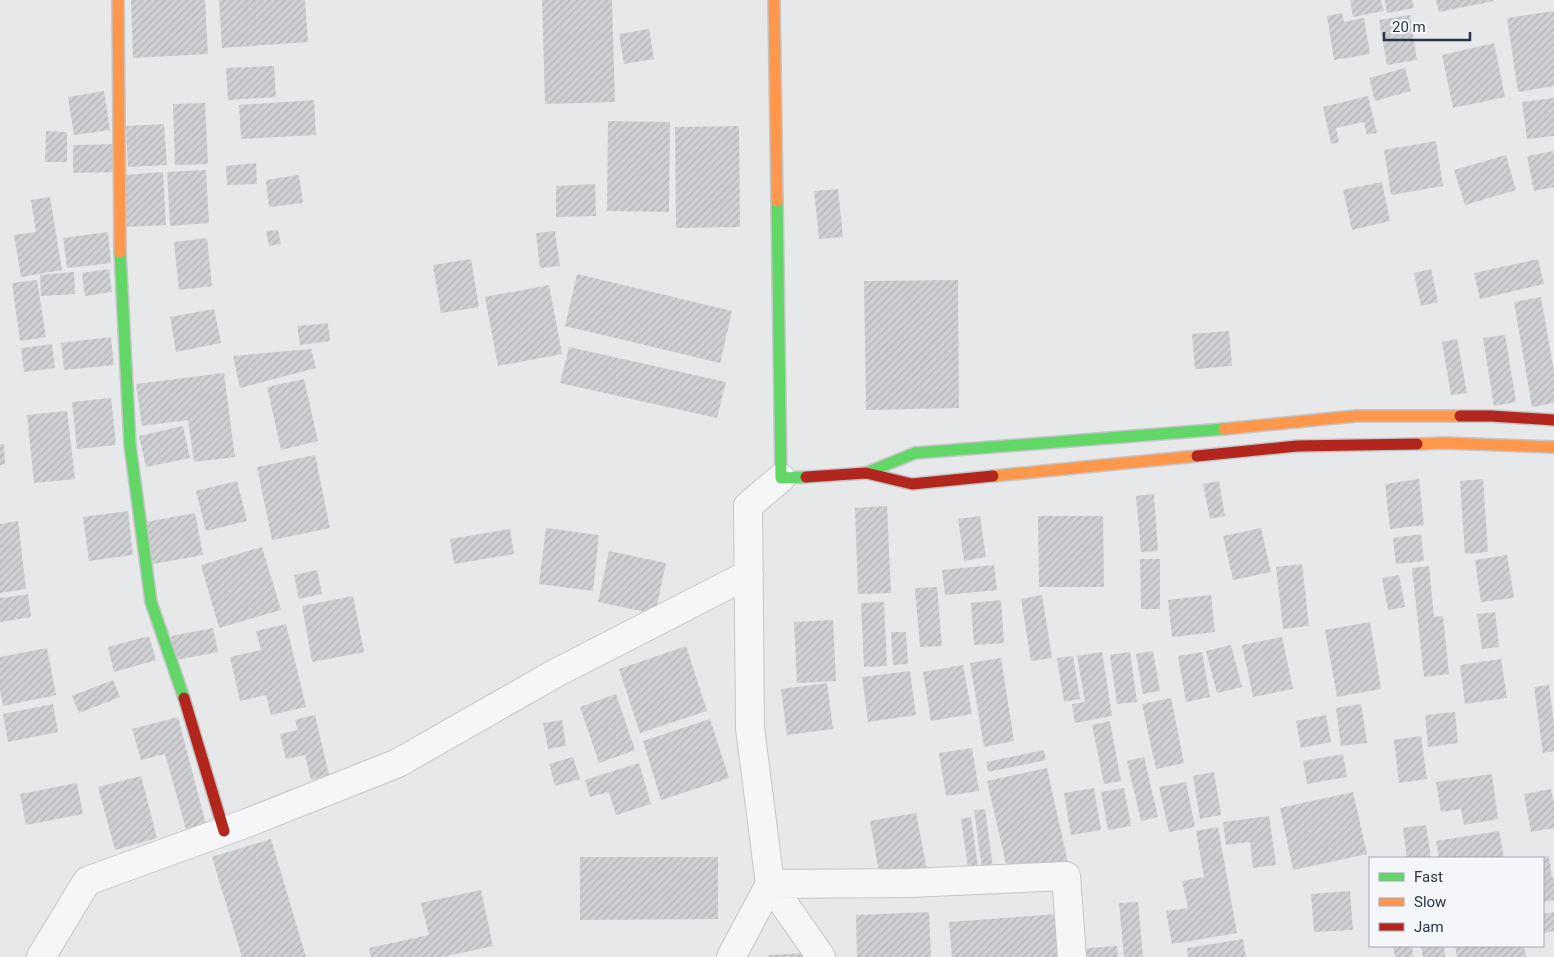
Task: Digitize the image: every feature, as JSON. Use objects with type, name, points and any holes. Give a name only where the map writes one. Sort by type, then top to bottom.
[{"type":"main road","points":[[118,0],[120,251],[130,445],[151,602],[187,706],[224,831]]},
{"type":"main road","points":[[774,0],[781,478],[866,473],[912,484],[1297,446],[1445,443],[1554,447]]},
{"type":"main road","points":[[866,473],[915,453],[1156,435],[1356,416],[1490,416],[1554,420]]},
{"type":"street","points":[[781,478],[748,506],[750,728],[770,884],[821,957]]},
{"type":"street","points":[[41,957],[87,881],[224,831],[398,763],[554,674],[749,574]]},
{"type":"street","points":[[770,884],[909,883],[1066,876],[1072,957]]},
{"type":"street","points":[[731,957],[770,884]]},
{"type":"building","points":[[131,0],[205,0],[208,54],[133,58]]},
{"type":"building","points":[[219,0],[305,0],[308,42],[222,48]]},
{"type":"building","points":[[542,0],[612,0],[615,102],[545,104]]},
{"type":"building","points":[[1350,0],[1381,0],[1384,11],[1353,17]]},
{"type":"building","points":[[1385,0],[1412,0],[1414,8],[1387,13]]},
{"type":"building","points":[[1436,0],[1493,0],[1494,1],[1439,12]]},
{"type":"building","points":[[1554,11],[1554,86],[1518,92],[1507,18]]},
{"type":"building","points":[[1342,13],[1344,22],[1364,18],[1370,54],[1334,60],[1327,16]]},
{"type":"building","points":[[1410,15],[1417,60],[1387,65],[1379,20]]},
{"type":"building","points":[[649,29],[654,59],[624,64],[619,34]]},
{"type":"building","points":[[1494,43],[1505,97],[1453,108],[1442,55]]},
{"type":"building","points":[[274,66],[276,97],[228,100],[226,68]]},
{"type":"building","points":[[1405,68],[1411,91],[1375,101],[1369,78]]},
{"type":"building","points":[[104,91],[110,130],[74,135],[68,97]]},
{"type":"building","points":[[1368,96],[1377,133],[1367,135],[1364,122],[1336,128],[1339,142],[1331,144],[1323,107]]},
{"type":"building","points":[[1554,98],[1554,136],[1527,139],[1522,102]]},
{"type":"building","points":[[314,100],[316,135],[241,139],[239,105]]},
{"type":"building","points":[[205,103],[208,164],[175,165],[173,104]]},
{"type":"building","points":[[608,121],[670,122],[669,212],[607,211]]},
{"type":"building","points":[[164,124],[167,165],[128,167],[126,126]]},
{"type":"building","points":[[739,126],[740,227],[676,228],[675,127]]},
{"type":"building","points":[[46,131],[67,132],[67,162],[45,162]]},
{"type":"building","points":[[1436,141],[1443,186],[1391,195],[1384,150]]},
{"type":"building","points":[[116,144],[116,172],[73,173],[73,145]]},
{"type":"building","points":[[1554,151],[1554,187],[1534,191],[1527,156]]},
{"type":"building","points":[[1506,155],[1516,190],[1465,205],[1454,170]]},
{"type":"building","points":[[256,163],[257,184],[227,185],[226,166]]},
{"type":"building","points":[[206,170],[209,223],[170,226],[167,172]]},
{"type":"building","points":[[163,172],[166,225],[127,227],[124,175]]},
{"type":"building","points":[[299,175],[303,203],[269,207],[266,180]]},
{"type":"building","points":[[1382,182],[1390,221],[1352,230],[1343,190]]},
{"type":"building","points":[[595,184],[596,216],[556,217],[556,186]]},
{"type":"building","points":[[838,189],[843,237],[819,239],[814,191]]},
{"type":"building","points":[[50,197],[62,270],[21,277],[14,235],[36,232],[31,200]]},
{"type":"building","points":[[278,230],[281,244],[269,246],[266,231]]},
{"type":"building","points":[[555,231],[560,266],[540,268],[536,233]]},
{"type":"building","points":[[108,232],[111,263],[67,268],[63,238]]},
{"type":"building","points":[[207,238],[212,286],[179,290],[174,242]]},
{"type":"building","points":[[471,259],[479,307],[441,313],[433,265]]},
{"type":"building","points":[[1538,259],[1544,284],[1480,299],[1474,273]]},
{"type":"building","points":[[109,269],[112,292],[85,296],[82,273]]},
{"type":"building","points":[[1431,269],[1438,302],[1421,306],[1414,273]]},
{"type":"building","points":[[74,272],[75,294],[41,296],[40,275]]},
{"type":"building","points":[[577,274],[732,311],[720,363],[565,326]]},
{"type":"building","points":[[37,280],[46,337],[20,341],[12,283]]},
{"type":"building","points":[[958,280],[959,408],[866,410],[864,281]]},
{"type":"building","points":[[549,285],[562,354],[498,366],[485,297]]},
{"type":"building","points":[[1541,297],[1554,372],[1554,403],[1532,407],[1514,302]]},
{"type":"building","points":[[214,309],[221,343],[176,352],[170,317]]},
{"type":"building","points":[[328,323],[330,341],[300,345],[297,326]]},
{"type":"building","points":[[1229,331],[1232,366],[1195,369],[1192,334]]},
{"type":"building","points":[[1505,335],[1516,402],[1494,406],[1483,338]]},
{"type":"building","points":[[111,337],[114,365],[64,370],[61,343]]},
{"type":"building","points":[[1457,339],[1467,393],[1451,395],[1442,342]]},
{"type":"building","points":[[52,344],[55,368],[24,372],[21,348]]},
{"type":"building","points":[[569,347],[726,382],[717,418],[560,383]]},
{"type":"building","points":[[311,349],[316,368],[240,388],[233,356]]},
{"type":"building","points":[[224,373],[235,457],[194,462],[188,420],[142,426],[136,384]]},
{"type":"building","points":[[304,379],[318,441],[281,450],[267,387]]},
{"type":"building","points":[[111,398],[116,445],[77,449],[72,402]]},
{"type":"building","points":[[67,411],[75,479],[34,483],[27,415]]},
{"type":"building","points":[[183,426],[190,458],[146,467],[139,436]]},
{"type":"building","points":[[0,444],[4,444],[5,464],[0,465]]},
{"type":"building","points":[[315,455],[330,528],[272,540],[257,467]]},
{"type":"building","points":[[1419,479],[1424,525],[1390,529],[1385,484]]},
{"type":"building","points":[[1483,479],[1488,552],[1465,554],[1460,481]]},
{"type":"building","points":[[237,481],[247,521],[206,531],[196,491]]},
{"type":"building","points":[[1219,481],[1225,516],[1210,519],[1203,484]]},
{"type":"building","points":[[1154,494],[1158,551],[1141,552],[1136,496]]},
{"type":"building","points":[[887,506],[891,593],[858,594],[855,508]]},
{"type":"building","points":[[128,511],[133,555],[89,561],[83,517]]},
{"type":"building","points":[[195,513],[203,555],[153,564],[146,522]]},
{"type":"building","points":[[980,516],[986,557],[964,561],[958,519]]},
{"type":"building","points":[[1038,516],[1103,516],[1104,587],[1039,587]]},
{"type":"building","points":[[18,521],[26,589],[0,593],[0,524]]},
{"type":"building","points":[[546,528],[599,535],[593,591],[539,584]]},
{"type":"building","points":[[1261,528],[1271,572],[1233,580],[1223,536]]},
{"type":"building","points":[[510,529],[514,554],[454,564],[450,539]]},
{"type":"building","points":[[1421,534],[1424,561],[1396,564],[1393,538]]},
{"type":"building","points":[[262,547],[281,610],[219,628],[201,565]]},
{"type":"building","points":[[609,551],[666,563],[655,614],[598,602]]},
{"type":"building","points":[[1507,555],[1514,598],[1481,602],[1475,560]]},
{"type":"building","points":[[1140,559],[1160,559],[1160,609],[1141,609]]},
{"type":"building","points":[[1302,564],[1309,626],[1283,629],[1276,567]]},
{"type":"building","points":[[994,565],[997,590],[945,595],[942,570]]},
{"type":"building","points":[[1429,566],[1434,617],[1443,616],[1449,674],[1424,677],[1412,568]]},
{"type":"building","points":[[317,570],[322,594],[299,599],[294,575]]},
{"type":"building","points":[[1399,575],[1405,607],[1388,610],[1382,578]]},
{"type":"building","points":[[937,587],[942,646],[920,647],[915,588]]},
{"type":"building","points":[[28,594],[31,617],[0,622],[0,598]]},
{"type":"building","points":[[1042,595],[1052,658],[1031,661],[1021,599]]},
{"type":"building","points":[[1211,595],[1215,632],[1172,637],[1168,600]]},
{"type":"building","points":[[353,596],[364,652],[312,662],[302,606]]},
{"type":"building","points":[[1001,600],[1004,643],[974,645],[971,603]]},
{"type":"building","points":[[884,602],[887,666],[864,667],[861,603]]},
{"type":"building","points":[[1495,612],[1499,647],[1482,649],[1477,614]]},
{"type":"building","points":[[833,620],[836,681],[797,683],[794,622]]},
{"type":"building","points":[[1370,622],[1381,689],[1337,697],[1325,630]]},
{"type":"building","points":[[286,624],[306,707],[271,715],[266,695],[240,701],[230,657],[261,650],[256,631]]},
{"type":"building","points":[[213,628],[218,652],[176,660],[171,636]]},
{"type":"building","points":[[891,632],[906,632],[908,664],[893,665]]},
{"type":"building","points":[[149,636],[156,660],[114,672],[108,647]]},
{"type":"building","points":[[1282,637],[1293,689],[1253,697],[1242,645]]},
{"type":"building","points":[[1231,645],[1242,687],[1217,693],[1206,651]]},
{"type":"building","points":[[686,646],[707,711],[640,733],[619,669]]},
{"type":"building","points":[[47,648],[56,695],[3,706],[0,691],[0,657]]},
{"type":"building","points":[[1153,651],[1160,691],[1143,694],[1136,654]]},
{"type":"building","points":[[1102,652],[1112,716],[1075,723],[1072,704],[1085,702],[1077,656]]},
{"type":"building","points":[[1130,652],[1137,702],[1117,704],[1110,655]]},
{"type":"building","points":[[1202,652],[1210,697],[1186,702],[1178,656]]},
{"type":"building","points":[[1073,656],[1080,699],[1064,702],[1057,658]]},
{"type":"building","points":[[1001,658],[1014,741],[984,747],[970,663]]},
{"type":"building","points":[[1501,659],[1507,698],[1465,704],[1460,665]]},
{"type":"building","points":[[963,665],[972,714],[931,721],[923,672]]},
{"type":"building","points":[[910,671],[916,715],[868,722],[862,677]]},
{"type":"building","points":[[113,680],[120,697],[79,713],[72,696]]},
{"type":"building","points":[[827,683],[833,729],[787,735],[781,689]]},
{"type":"building","points":[[1549,685],[1554,724],[1554,751],[1543,753],[1534,687]]},
{"type":"building","points":[[616,694],[635,750],[599,763],[580,707]]},
{"type":"building","points":[[1171,698],[1184,763],[1156,769],[1142,704]]},
{"type":"building","points":[[53,704],[58,732],[8,742],[3,714]]},
{"type":"building","points":[[1361,704],[1367,743],[1341,746],[1336,708]]},
{"type":"building","points":[[1455,712],[1458,743],[1428,747],[1425,715]]},
{"type":"building","points":[[315,715],[329,775],[311,780],[305,755],[286,759],[280,734],[298,730],[295,720]]},
{"type":"building","points":[[1326,715],[1331,742],[1301,748],[1296,721]]},
{"type":"building","points":[[178,717],[207,828],[187,833],[165,754],[141,760],[132,729]]},
{"type":"building","points":[[710,719],[729,778],[661,800],[643,741]]},
{"type":"building","points":[[562,720],[566,746],[548,749],[543,723]]},
{"type":"building","points":[[1110,721],[1121,781],[1104,784],[1092,725]]},
{"type":"building","points":[[1421,736],[1427,779],[1399,783],[1394,740]]},
{"type":"building","points":[[972,748],[979,791],[946,796],[939,753]]},
{"type":"building","points":[[1044,750],[1046,760],[988,772],[986,762]]},
{"type":"building","points":[[1343,754],[1347,777],[1307,784],[1303,761]]},
{"type":"building","points":[[573,757],[580,779],[555,786],[549,764]]},
{"type":"building","points":[[1144,757],[1158,817],[1141,821],[1127,761]]},
{"type":"building","points":[[639,763],[651,804],[616,815],[609,792],[590,797],[585,780]]},
{"type":"building","points":[[1047,768],[1068,863],[1009,877],[987,781]]},
{"type":"building","points":[[1214,772],[1221,815],[1200,819],[1193,776]]},
{"type":"building","points":[[1492,774],[1498,819],[1464,825],[1461,809],[1441,812],[1436,782]]},
{"type":"building","points":[[141,776],[157,838],[115,850],[98,787]]},
{"type":"building","points":[[1186,782],[1195,827],[1169,832],[1159,787]]},
{"type":"building","points":[[77,783],[83,814],[26,825],[20,794]]},
{"type":"building","points":[[1094,788],[1101,830],[1071,835],[1064,793]]},
{"type":"building","points":[[1124,788],[1131,826],[1108,830],[1101,792]]},
{"type":"building","points":[[1551,789],[1554,803],[1554,828],[1531,832],[1524,794]]},
{"type":"building","points":[[1353,792],[1367,854],[1293,870],[1280,808]]},
{"type":"building","points":[[985,809],[993,867],[982,869],[974,810]]},
{"type":"building","points":[[916,813],[928,875],[881,884],[870,821]]},
{"type":"building","points":[[1269,816],[1276,865],[1253,868],[1250,842],[1226,845],[1223,822]]},
{"type":"building","points":[[971,817],[980,881],[970,882],[961,819]]},
{"type":"building","points":[[1426,825],[1431,857],[1407,857],[1403,828]]},
{"type":"building","points":[[1218,827],[1237,933],[1172,944],[1166,911],[1188,908],[1182,881],[1204,877],[1196,831]]},
{"type":"building","points":[[1499,831],[1504,857],[1439,857],[1436,841]]},
{"type":"building","points":[[271,839],[306,957],[242,957],[212,857]]},
{"type":"building","points":[[1549,856],[1552,878],[1554,877],[1554,900],[1544,902],[1544,857],[1539,857]]},
{"type":"building","points":[[580,857],[718,857],[718,919],[580,920]]},
{"type":"building","points":[[481,890],[493,946],[443,957],[371,957],[369,948],[429,935],[421,903]]},
{"type":"building","points":[[1350,891],[1353,930],[1314,932],[1311,894]]},
{"type":"building","points":[[1138,902],[1143,957],[1124,957],[1119,903]]},
{"type":"building","points":[[929,912],[931,957],[857,957],[856,915]]},
{"type":"building","points":[[1554,912],[1554,931],[1544,933],[1544,914]]},
{"type":"building","points":[[1057,914],[1060,957],[952,957],[949,922]]},
{"type":"building","points":[[1243,939],[1246,957],[1188,957],[1187,948]]},
{"type":"building","points":[[1117,946],[1118,957],[1076,957],[1076,949]]},
{"type":"building","points":[[1393,947],[1412,947],[1413,957],[1395,957]]},
{"type":"building","points":[[1421,947],[1444,947],[1445,957],[1423,957]]},
{"type":"building","points":[[1455,947],[1524,947],[1526,957],[1457,957]]},
{"type":"building","points":[[806,953],[806,957],[769,957],[769,955]]},
{"type":"traffic: fast","points":[[777,201],[781,478],[806,477]]},
{"type":"traffic: fast","points":[[120,252],[130,445],[151,602],[184,698]]},
{"type":"traffic: fast","points":[[866,473],[915,453],[1224,429]]},
{"type":"traffic: slow","points":[[118,0],[120,252]]},
{"type":"traffic: slow","points":[[774,0],[777,201]]},
{"type":"traffic: slow","points":[[1224,429],[1356,416],[1460,416]]},
{"type":"traffic: slow","points":[[1417,444],[1445,443],[1554,447]]},
{"type":"traffic: slow","points":[[993,476],[1197,456]]},
{"type":"traffic: jam","points":[[1460,416],[1554,420]]},
{"type":"traffic: jam","points":[[1197,456],[1297,446],[1417,444]]},
{"type":"traffic: jam","points":[[806,477],[866,473],[912,484],[993,476]]},
{"type":"traffic: jam","points":[[184,698],[224,831]]}]
